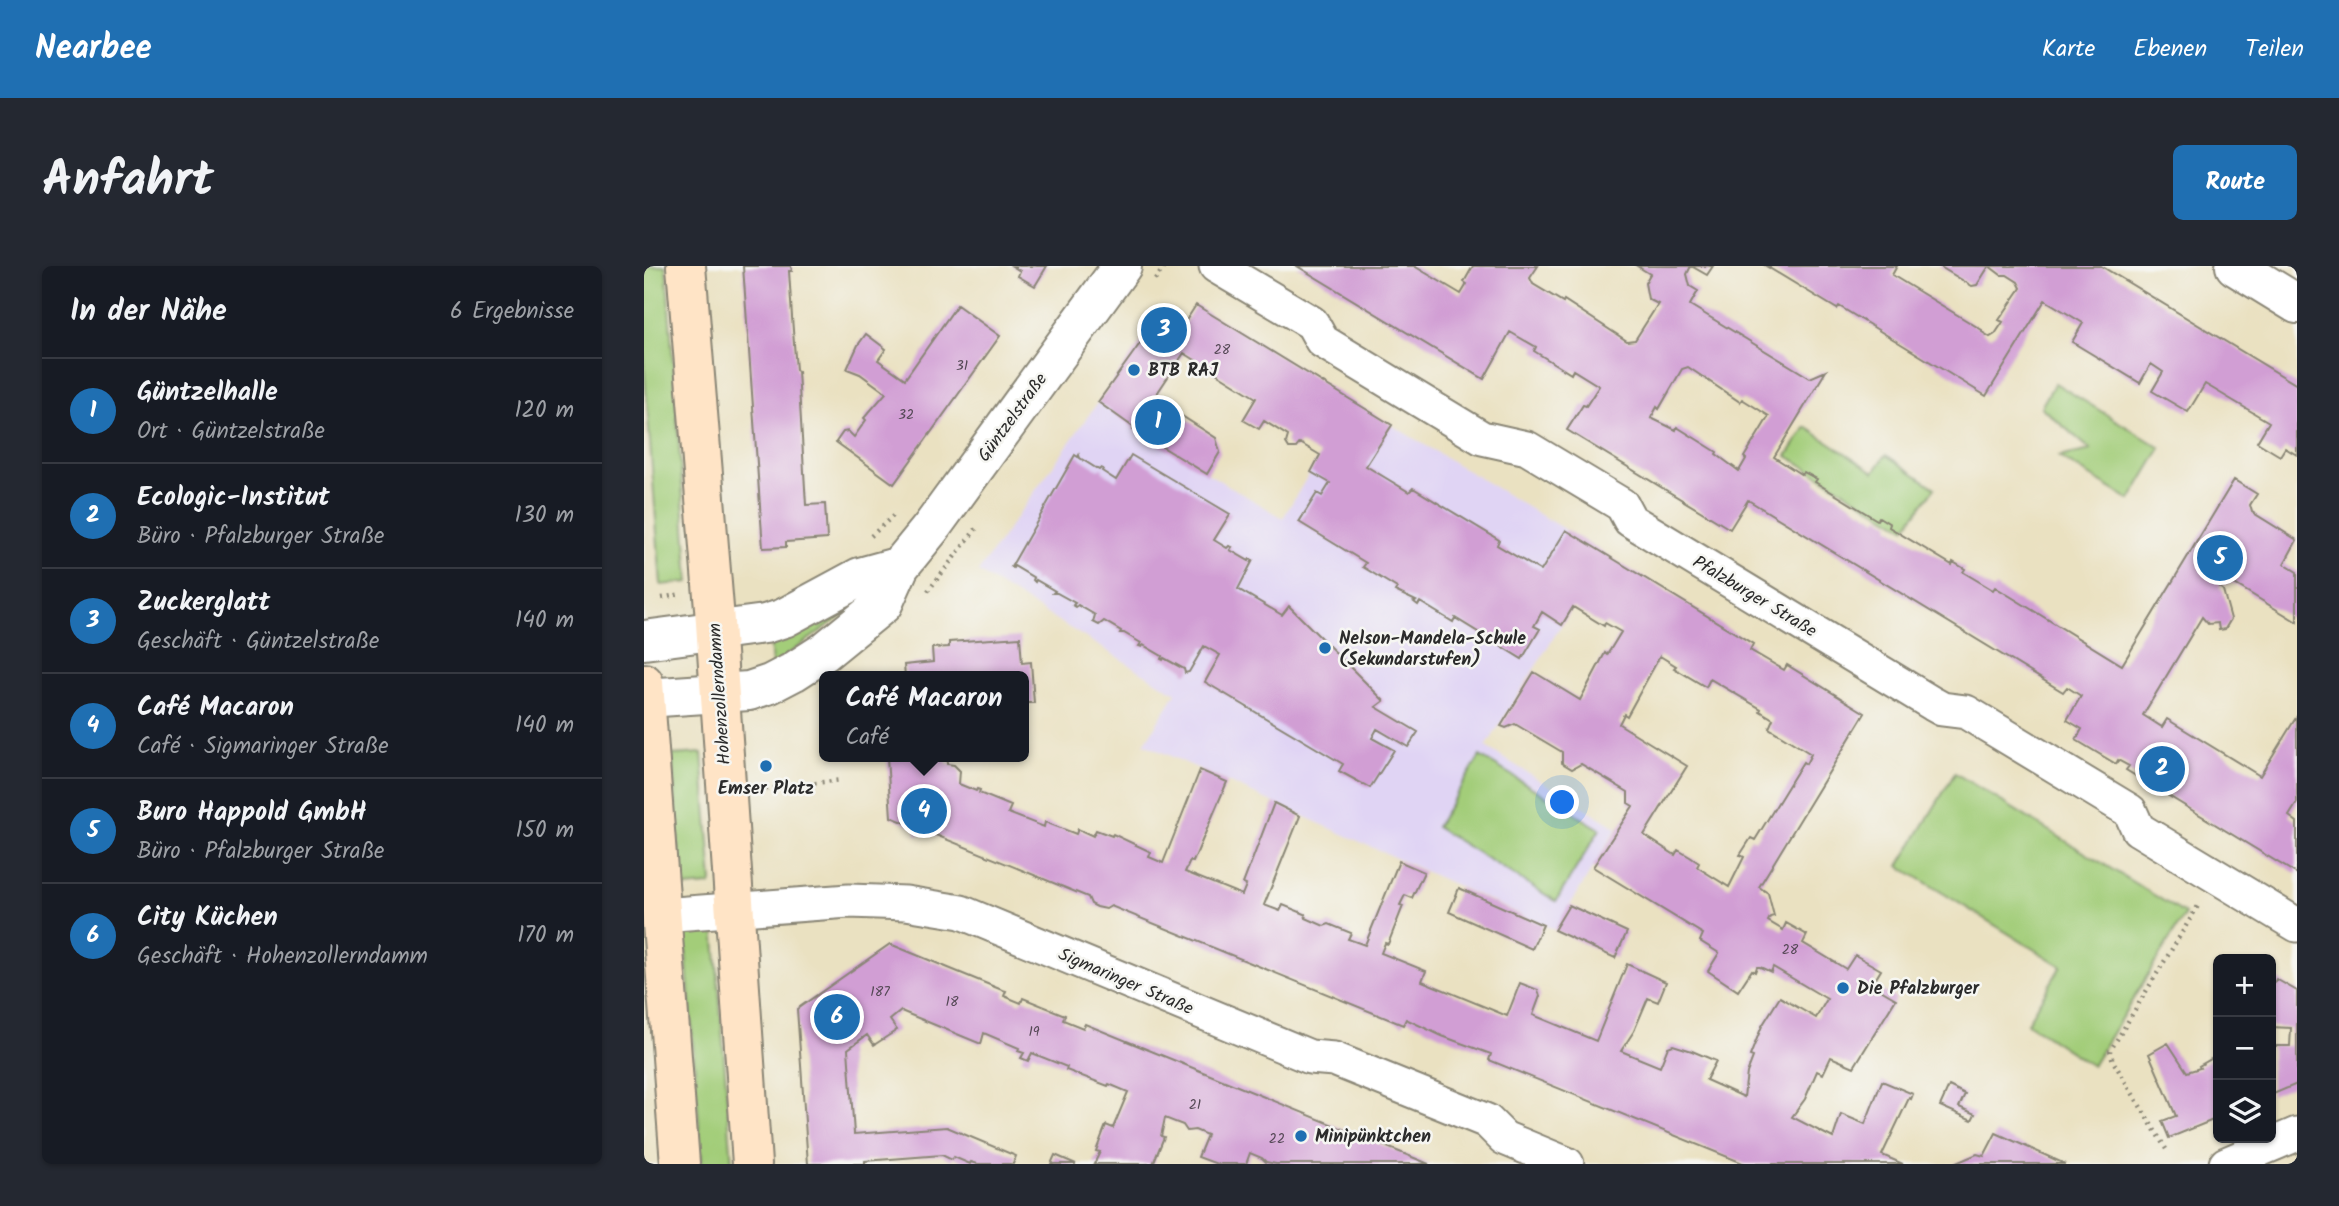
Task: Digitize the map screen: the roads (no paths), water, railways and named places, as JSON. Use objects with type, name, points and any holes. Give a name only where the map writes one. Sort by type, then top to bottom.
[{"type":"main road","name":"Hohenzollerndamm","points":[[686,266],[716,632],[751,1164]]},
{"type":"main road","points":[[644,693],[680,1164]]},
{"type":"street","name":"Güntzelstraße","points":[[644,693],[748,691],[770,684],[824,652],[883,604],[900,566],[931,528],[1122,266]]},
{"type":"street","name":"Pfalzburger Straße","points":[[1216,266],[1311,323],[1322,341],[1482,438],[1527,448],[1622,505],[1630,520],[1933,704],[1942,709],[1966,712],[2130,811],[2138,829],[2297,925]]},
{"type":"street","points":[[2235,266],[2297,304]]},
{"type":"street","points":[[644,640],[744,628],[783,618],[860,578],[900,566]]},
{"type":"street","name":"Sigmaringer Straße","points":[[661,915],[849,901],[906,903],[961,912],[1310,1058],[1334,1059],[1486,1121],[1504,1138],[1567,1164]]},
{"type":"street","points":[[2226,1164],[2297,1134]]},
{"type":"place","name":"Zuckerglatt","points":[[1164,330]]},
{"type":"place","name":"BTB RAJ","points":[[1134,370]]},
{"type":"place","name":"Güntzelhalle","points":[[1158,422]]},
{"type":"place","name":"Buro Happold GmbH","points":[[2220,558]]},
{"type":"place","name":"Nelson-Mandela-Schule (Sekundarstufen)","points":[[1325,648]]},
{"type":"place","name":"Emser Platz","points":[[766,766]]},
{"type":"place","name":"Ecologic-Institut","points":[[2162,769]]},
{"type":"place","name":"Café Macaron","points":[[924,811]]},
{"type":"place","name":"Die Pfalzburger","points":[[1843,988]]},
{"type":"place","name":"City Küchen","points":[[837,1017]]},
{"type":"place","name":"Minipünktchen","points":[[1301,1136]]}]
